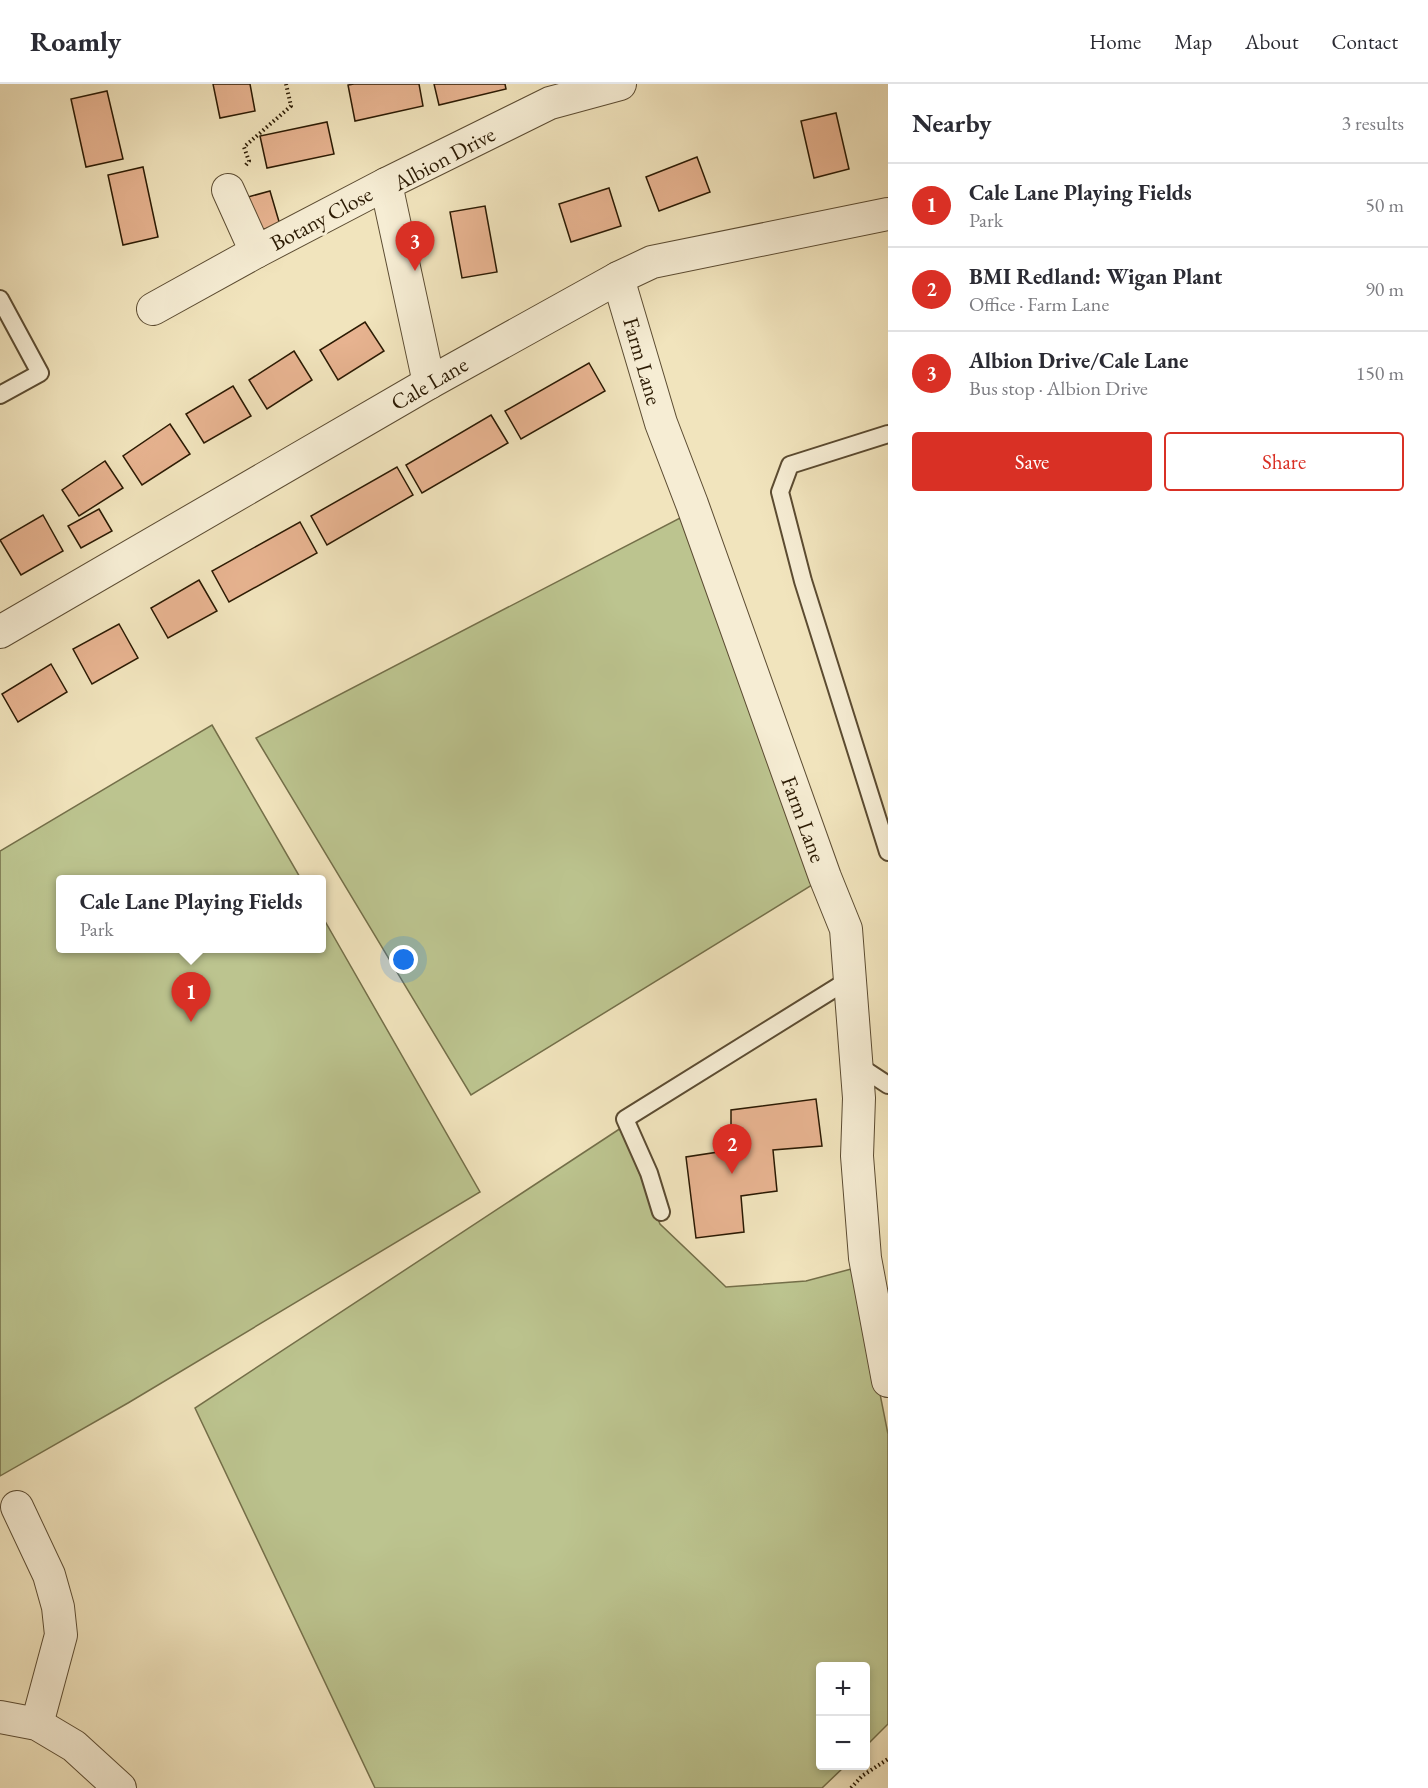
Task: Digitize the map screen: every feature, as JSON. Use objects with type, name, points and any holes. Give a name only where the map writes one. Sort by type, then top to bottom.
[{"type":"street","name":"Albion Drive","points":[[429,383],[386,183],[550,103],[620,84]]},
{"type":"street","name":"Botany Close","points":[[153,309],[386,183]]},
{"type":"street","name":"Botany Close","points":[[228,190],[256,252]]},
{"type":"street","name":"Cale Lane","points":[[0,632],[429,383],[618,278],[652,262],[888,214]]},
{"type":"street","name":"Farm Lane","points":[[618,278],[661,423],[825,877],[846,929],[859,1098],[857,1156],[865,1258],[888,1381]]},
{"type":"street","points":[[17,1507],[23,1549],[49,1575],[58,1606],[61,1635],[37,1724]]},
{"type":"street","points":[[0,1717],[37,1724],[74,1746],[120,1788]]},
{"type":"lane","points":[[0,300],[40,373],[0,395]]},
{"type":"lane","points":[[888,434],[790,465],[780,492],[803,581],[888,852]]},
{"type":"lane","points":[[661,1212],[649,1173],[625,1119],[850,979]]},
{"type":"lane","points":[[856,1064],[888,1085]]},
{"type":"path","points":[[228,190],[249,161],[244,147],[291,106],[286,84]]},
{"type":"path","points":[[851,1788],[862,1776],[888,1759]]},
{"type":"green space","points":[[680,518],[825,877],[471,1095],[256,738]]},
{"type":"green space","points":[[212,725],[299,875],[56,875],[56,953],[326,953],[326,923],[480,1192],[128,1403],[0,1476],[0,851]]},
{"type":"green space","points":[[621,1128],[660,1224],[726,1287],[806,1281],[855,1268],[888,1434],[888,1724],[870,1742],[870,1662],[816,1662],[816,1770],[841,1770],[822,1788],[375,1788],[195,1408]]},
{"type":"building","points":[[213,84],[250,84],[255,111],[220,118]]},
{"type":"building","points":[[419,84],[423,106],[355,121],[348,85]]},
{"type":"building","points":[[434,84],[505,84],[506,89],[439,105]]},
{"type":"building","points":[[107,91],[123,159],[86,167],[71,99]]},
{"type":"building","points":[[836,113],[849,169],[814,178],[801,121]]},
{"type":"building","points":[[327,122],[334,154],[267,168],[260,136]]},
{"type":"building","points":[[697,157],[710,192],[659,211],[646,177]]},
{"type":"building","points":[[143,167],[158,237],[123,245],[108,175]]},
{"type":"building","points":[[609,188],[621,226],[571,242],[559,204]]},
{"type":"building","points":[[270,191],[280,225],[257,231],[248,197]]},
{"type":"building","points":[[485,206],[497,272],[462,278],[450,212]]},
{"type":"building","points":[[365,322],[384,351],[338,380],[320,350]]},
{"type":"building","points":[[294,351],[312,380],[267,409],[249,380]]},
{"type":"building","points":[[589,363],[605,391],[521,439],[505,411]]},
{"type":"building","points":[[233,386],[251,416],[204,443],[186,414]]},
{"type":"building","points":[[491,415],[508,443],[422,493],[406,465]]},
{"type":"building","points":[[170,424],[190,454],[142,485],[123,456]]},
{"type":"building","points":[[105,461],[123,488],[79,516],[62,490]]},
{"type":"building","points":[[397,467],[413,495],[327,545],[311,516]]},
{"type":"building","points":[[99,509],[112,531],[81,548],[68,526]]},
{"type":"building","points":[[43,515],[63,551],[21,575],[0,540]]},
{"type":"building","points":[[300,522],[317,553],[229,602],[212,571]]},
{"type":"building","points":[[199,580],[217,611],[168,638],[151,608]]},
{"type":"building","points":[[119,624],[138,658],[92,684],[73,649]]},
{"type":"building","points":[[51,664],[67,692],[18,722],[2,694]]},
{"type":"building","points":[[816,1099],[822,1146],[773,1150],[777,1191],[741,1196],[744,1232],[696,1238],[686,1157],[731,1150],[731,1110]]},
{"type":"place","name":"Albion Drive/Cale Lane","points":[[415,271]]},
{"type":"place","name":"Cale Lane Playing Fields","points":[[191,1022]]},
{"type":"place","name":"BMI Redland: Wigan Plant","points":[[732,1174]]}]
